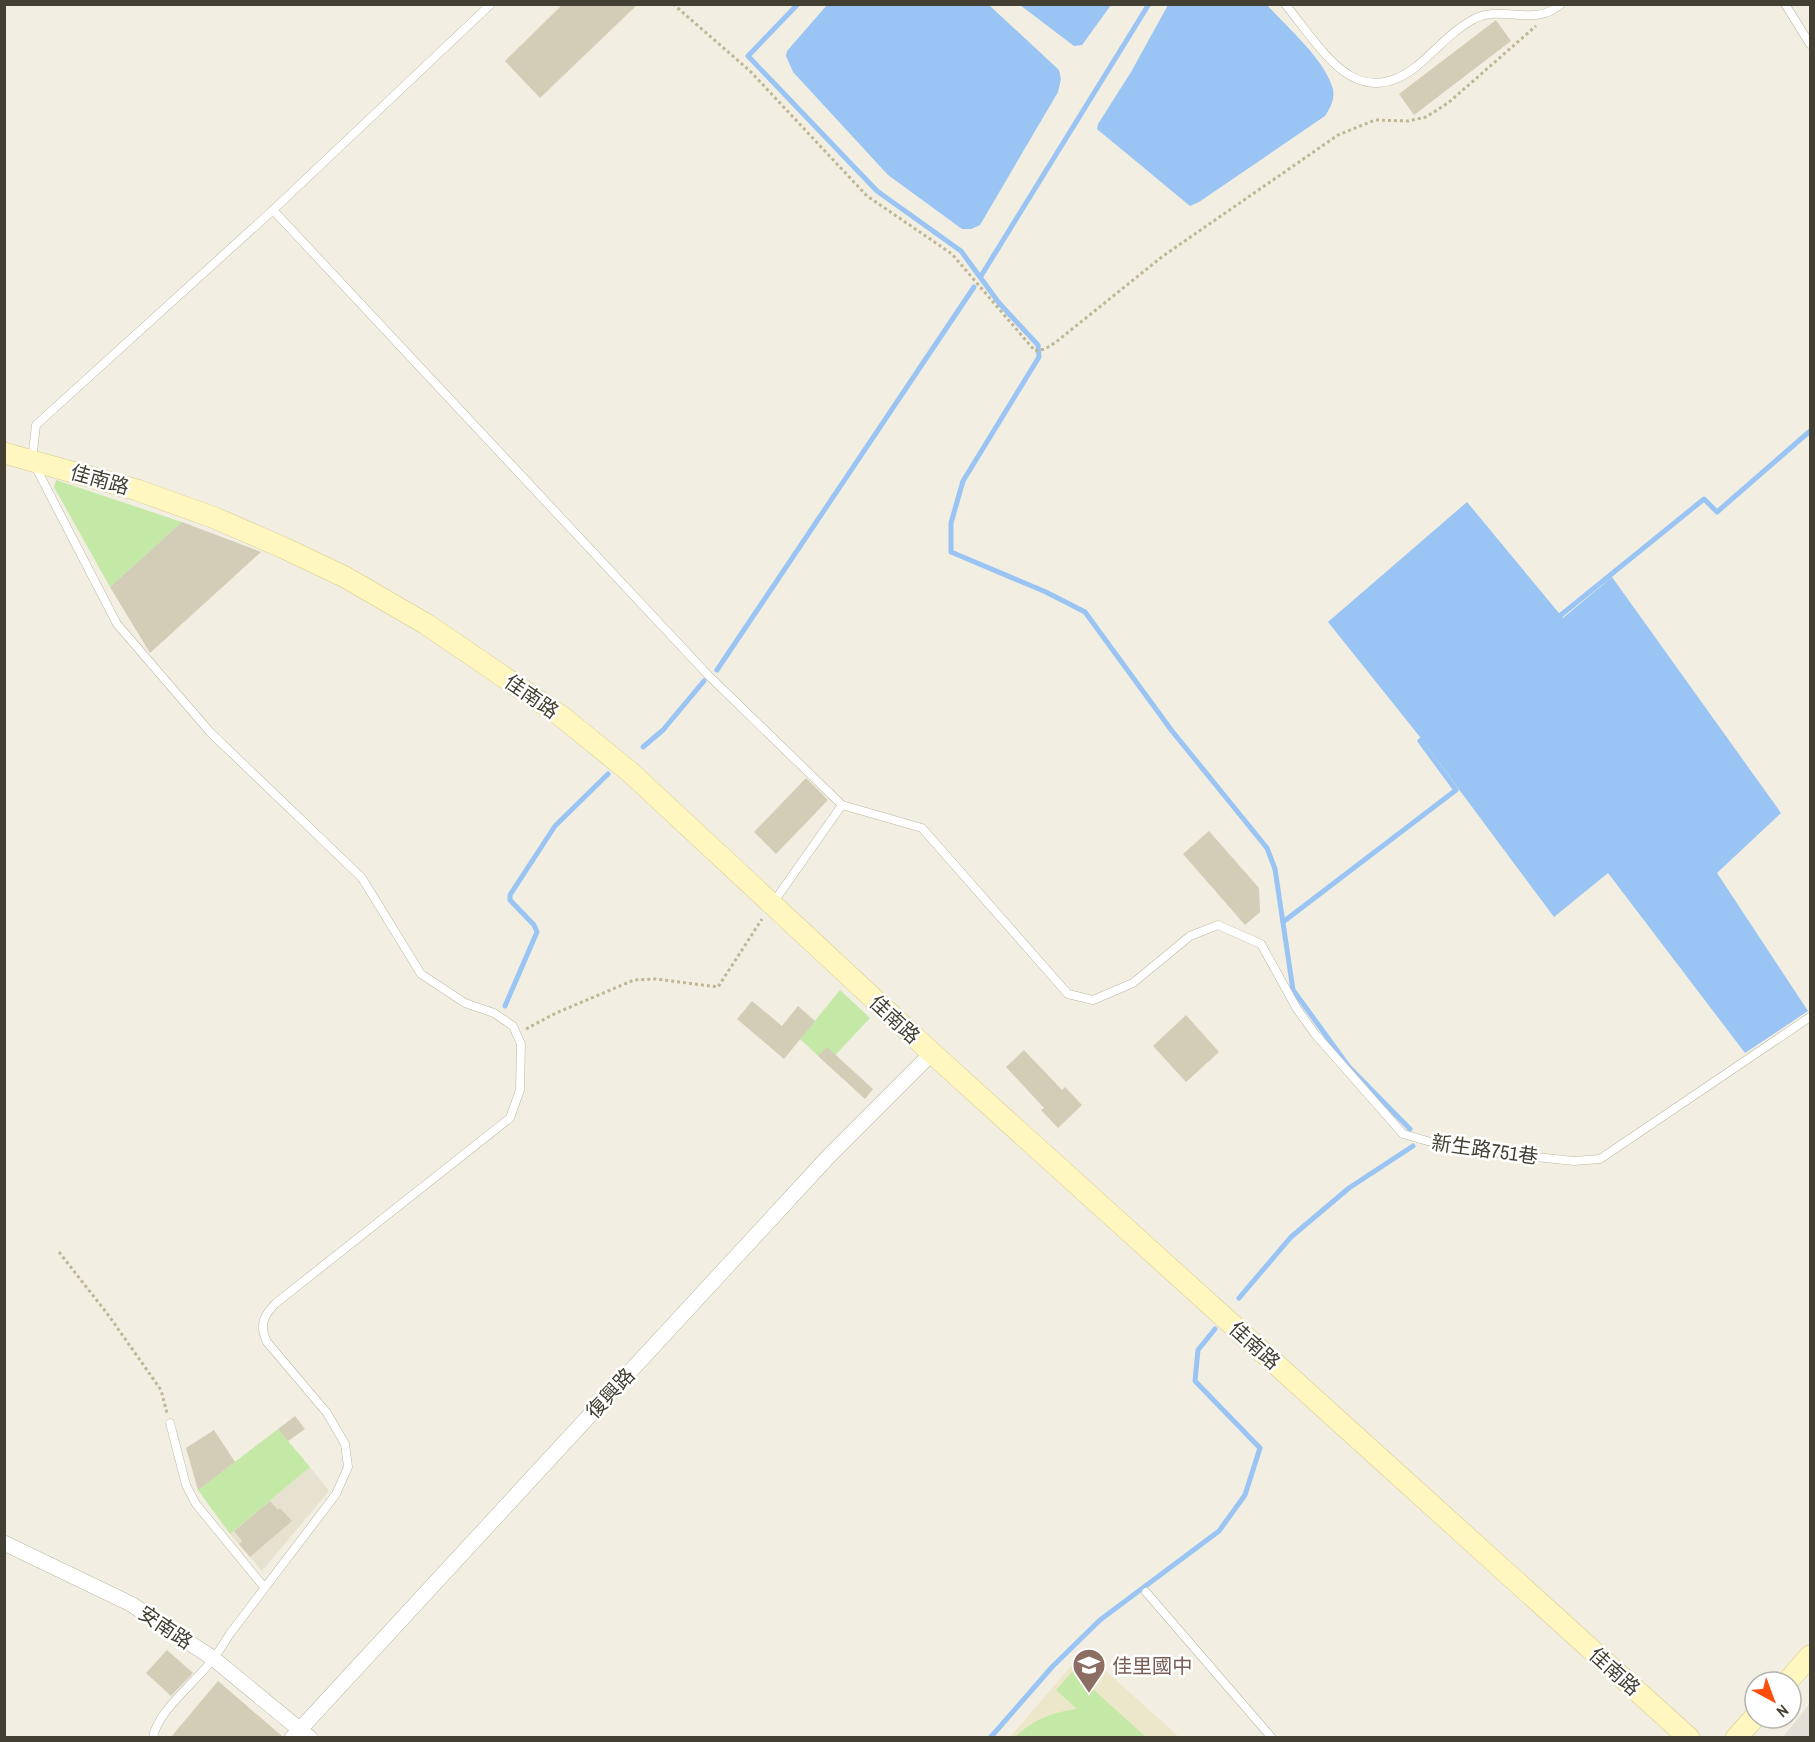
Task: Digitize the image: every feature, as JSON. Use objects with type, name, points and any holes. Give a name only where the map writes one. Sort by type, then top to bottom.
[{"type":"street","name":"佳南路","points":[[4,453],[137,490],[215,518],[345,577],[426,624],[561,716],[630,772],[932,1053],[1689,1737]]},
{"type":"street","name":"復興路","points":[[301,1734],[829,1156],[932,1053]]},
{"type":"street","name":"安南路","points":[[4,1544],[131,1604],[214,1659],[301,1734]]},
{"type":"street","points":[[1798,1670],[1810,1656]]},
{"type":"lane","points":[[153,1737],[154,1729],[165,1714],[214,1659],[264,1587],[336,1494],[348,1467],[345,1444],[327,1413],[267,1342],[261,1331],[262,1321],[276,1303],[510,1118],[520,1090],[521,1044],[513,1026],[494,1013],[465,1003],[421,974],[362,878],[210,732],[117,624],[32,460],[36,425],[273,210],[492,4]]},
{"type":"lane","points":[[1285,4],[1346,76],[1365,83],[1381,84],[1414,68],[1473,20],[1490,13],[1533,18],[1551,13],[1561,4]]},
{"type":"lane","points":[[1785,4],[1810,44]]},
{"type":"lane","points":[[273,210],[708,675],[842,805],[772,904]]},
{"type":"lane","name":"新生路751巷","points":[[842,805],[922,828],[1068,994],[1093,1000],[1133,983],[1190,936],[1218,925],[1261,944],[1297,1009],[1315,1034],[1403,1134],[1452,1148],[1574,1161],[1600,1159],[1810,1017]]},
{"type":"lane","points":[[170,1423],[186,1485],[196,1504],[264,1587]]},
{"type":"lane","points":[[1146,1592],[1272,1737]]},
{"type":"path","points":[[673,4],[750,71],[867,196],[952,254],[1035,351],[1045,349],[1163,256],[1338,135],[1375,120],[1408,121],[1426,117],[1448,103],[1551,13]]},
{"type":"path","points":[[516,1034],[555,1013],[634,980],[656,979],[718,987],[772,904]]},
{"type":"path","points":[[59,1252],[109,1316],[161,1390],[170,1423]]},
{"type":"shaded area","points":[[310,1467],[329,1491],[262,1571],[230,1534]]},
{"type":"shaded area","name":"佳里國中","points":[[1084,1651],[1179,1737],[1009,1738]]},
{"type":"shaded area","points":[[1810,1703],[1810,1737],[1783,1737],[1789,1730],[1803,1730],[1803,1712]]},
{"type":"green space","points":[[56,480],[182,522],[110,587],[54,487]]},
{"type":"green space","points":[[840,990],[870,1018],[827,1064],[800,1039]]},
{"type":"green space","points":[[278,1429],[310,1467],[230,1534],[198,1490]]},
{"type":"green space","points":[[1073,1671],[1146,1737],[1015,1737],[1043,1718],[1077,1709],[1056,1690]]},
{"type":"water","points":[[827,5],[989,5],[1059,70],[1061,79],[1058,92],[980,225],[971,229],[962,229],[888,175],[793,72],[786,56],[787,51]]},
{"type":"water","points":[[1020,5],[1111,5],[1082,45],[1074,46]]},
{"type":"water","points":[[1168,5],[1267,5],[1321,64],[1333,90],[1332,102],[1325,116],[1190,206],[1097,129]]},
{"type":"water","points":[[1467,502],[1563,618],[1612,577],[1781,813],[1717,873],[1808,1011],[1745,1053],[1608,873],[1554,917],[1420,737],[1328,622]]},
{"type":"building","points":[[563,4],[638,4],[540,98],[505,61]]},
{"type":"building","points":[[1496,20],[1511,41],[1414,115],[1399,94]]},
{"type":"building","points":[[182,522],[261,552],[150,653],[110,587]]},
{"type":"building","points":[[806,778],[828,800],[776,854],[754,832]]},
{"type":"building","points":[[1209,831],[1259,888],[1260,912],[1245,925],[1183,854]]},
{"type":"building","points":[[752,1001],[782,1026],[798,1006],[815,1021],[784,1059],[737,1019]]},
{"type":"building","points":[[1186,1015],[1219,1052],[1186,1082],[1153,1046]]},
{"type":"building","points":[[827,1047],[873,1089],[865,1099],[818,1056]]},
{"type":"building","points":[[1024,1050],[1062,1090],[1065,1087],[1082,1105],[1058,1128],[1041,1110],[1044,1108],[1006,1067]]},
{"type":"building","points":[[295,1416],[305,1429],[288,1441],[278,1429]]},
{"type":"building","points":[[214,1430],[235,1462],[198,1490],[186,1448]]},
{"type":"building","points":[[270,1501],[292,1521],[250,1557],[239,1544],[242,1541],[234,1531]]},
{"type":"building","points":[[167,1650],[193,1673],[171,1696],[146,1673]]},
{"type":"building","points":[[218,1681],[282,1736],[282,1737],[171,1737]]},
{"type":"waterway","points":[[798,4],[748,56],[877,191],[961,251],[999,303],[1038,345],[1039,357],[963,481],[951,523],[951,552],[1046,592],[1085,612],[1172,731],[1267,848],[1275,869],[1293,990],[1349,1067],[1410,1129]]},
{"type":"waterway","points":[[981,276],[1149,4]]},
{"type":"waterway","points":[[717,670],[974,287]]},
{"type":"waterway","points":[[1556,619],[1704,499],[1717,512],[1810,431]]},
{"type":"waterway","points":[[643,747],[663,730],[704,681]]},
{"type":"waterway","points":[[1283,922],[1456,790],[1420,741],[1427,736]]},
{"type":"waterway","points":[[505,1006],[537,932],[534,925],[510,900],[510,895],[555,826],[608,774]]},
{"type":"waterway","points":[[1239,1298],[1291,1237],[1349,1188],[1413,1146]]},
{"type":"waterway","points":[[990,1738],[1052,1667],[1100,1620],[1219,1531],[1245,1495],[1260,1448],[1195,1381],[1198,1350],[1215,1329]]},
{"type":"place","name":"佳里國中","points":[[1089,1694]]}]
